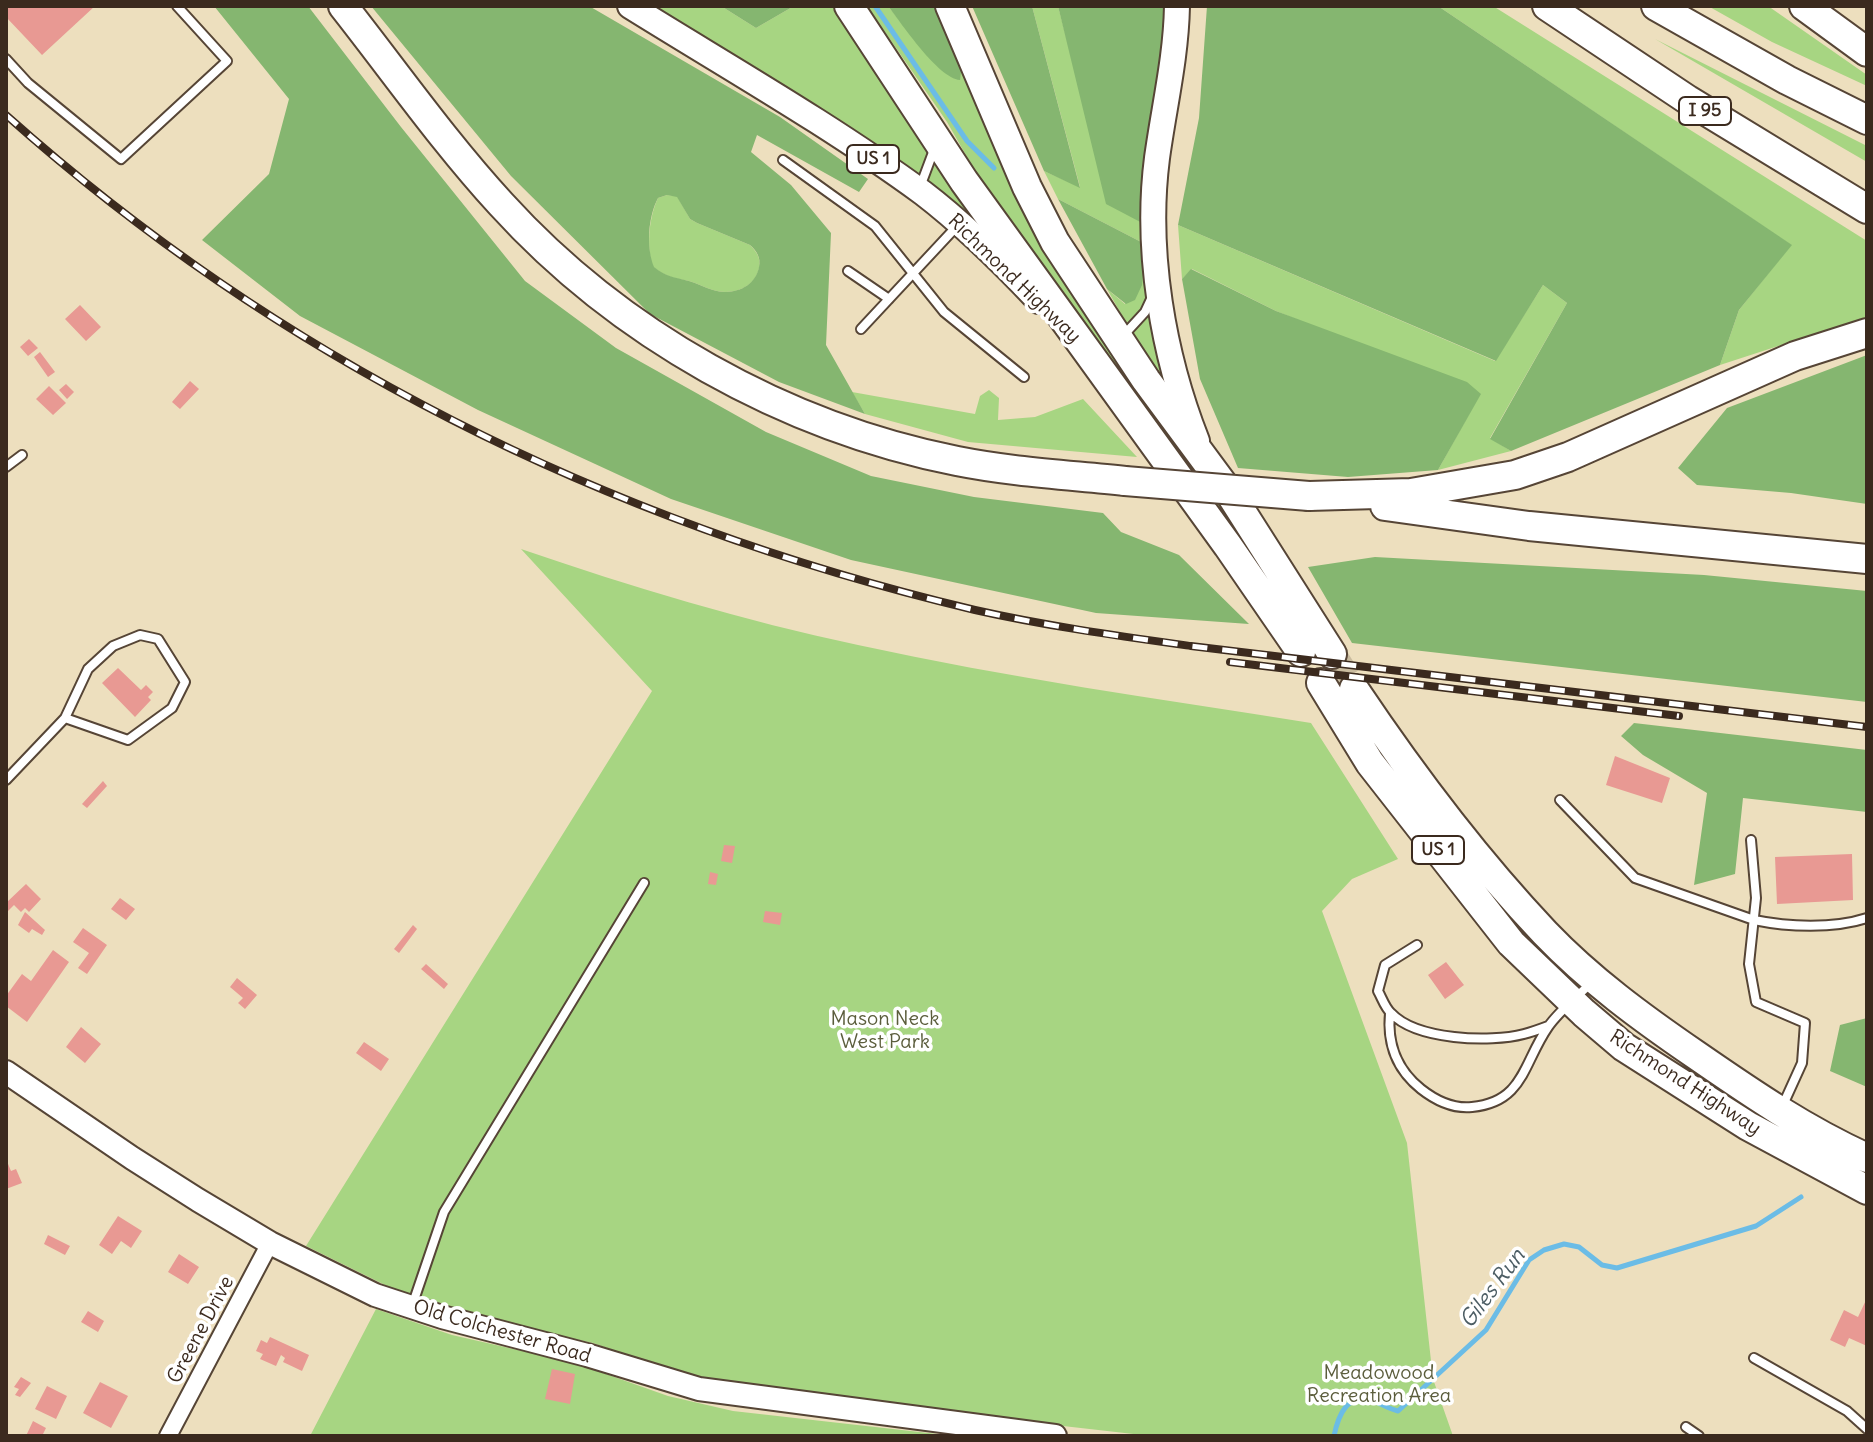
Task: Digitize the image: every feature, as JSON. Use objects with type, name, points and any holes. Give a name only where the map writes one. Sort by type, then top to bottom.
[{"type":"highway","points":[[343,6],[469,167],[526,230],[593,290],[695,359],[769,399],[819,421],[910,451],[1004,469],[1309,496],[1529,526],[1867,559]]},
{"type":"highway","points":[[849,6],[964,181],[1086,350]]},
{"type":"highway","points":[[950,6],[1027,187],[1048,228],[1119,341],[1203,454],[1332,654]]},
{"type":"highway","name":"I 95","points":[[1547,6],[1688,100],[1867,209]]},
{"type":"highway","points":[[1656,6],[1787,80],[1867,120]]},
{"type":"highway","points":[[1804,6],[1867,52]]},
{"type":"highway","points":[[1309,496],[1411,493],[1515,475],[1568,457],[1795,356],[1867,333]]},
{"type":"highway","name":"Richmond Highway","points":[[1086,350],[1301,652]]},
{"type":"highway","name":"Richmond Highway","points":[[1321,683],[1370,763],[1511,943],[1572,1002],[1624,1047],[1774,1125],[1867,1158]]},
{"type":"highway","name":"Richmond Highway","points":[[1354,689],[1391,744],[1480,859],[1544,932],[1594,979],[1774,1125],[1867,1190]]},
{"type":"main road","name":"Richmond Highway","points":[[630,6],[919,191],[1007,267],[1086,350]]},
{"type":"main road","points":[[1177,6],[1173,68],[1154,187],[1158,283],[1175,370],[1188,418],[1203,454]]},
{"type":"street","name":"Old Colchester Road","points":[[6,1072],[132,1158],[270,1243],[375,1295],[699,1389],[1055,1436]]},
{"type":"street","name":"Greene Drive","points":[[168,1436],[270,1243]]},
{"type":"lane","points":[[6,59],[28,83],[121,159],[227,61],[177,6]]},
{"type":"lane","points":[[919,191],[938,139]]},
{"type":"lane","points":[[783,160],[875,226],[944,312],[1024,377]]},
{"type":"lane","points":[[861,329],[959,224]]},
{"type":"lane","points":[[848,271],[889,299]]},
{"type":"lane","points":[[1119,341],[1145,312],[1158,283]]},
{"type":"lane","points":[[6,467],[22,455]]},
{"type":"lane","points":[[6,780],[65,718],[88,669],[113,646],[140,635],[158,639],[185,682],[172,708],[128,740],[65,718]]},
{"type":"lane","points":[[1560,800],[1635,878],[1754,920],[1795,925],[1867,918]]},
{"type":"lane","points":[[1751,840],[1756,898],[1749,964],[1756,1002],[1805,1023],[1802,1063],[1774,1125]]},
{"type":"lane","points":[[412,1307],[444,1212],[644,883]]},
{"type":"lane","points":[[1417,945],[1385,965],[1378,991],[1390,1013],[1412,1028],[1452,1037],[1489,1038],[1522,1035],[1548,1026]]},
{"type":"lane","points":[[1390,1013],[1389,1038],[1400,1067],[1428,1094],[1444,1103],[1465,1107],[1498,1102],[1511,1092],[1548,1026],[1594,979]]},
{"type":"lane","points":[[1754,1358],[1847,1411],[1867,1429]]},
{"type":"lane","points":[[1686,1427],[1699,1436]]},
{"type":"green space","points":[[214,6],[308,6],[525,281],[616,348],[766,432],[871,476],[974,497],[1103,513],[1121,532],[1179,555],[1249,624],[1096,613],[851,560],[671,499],[478,410],[300,316],[202,240],[269,174],[289,99]]},
{"type":"green space","points":[[371,6],[589,6],[780,117],[868,179],[859,192],[757,135],[751,152],[791,185],[831,233],[826,345],[865,414],[779,382],[650,314],[511,176]],"holes":[[[667,195],[677,197],[690,219],[755,250],[759,267],[748,285],[735,291],[720,292],[662,273],[654,267],[649,241],[655,206],[658,198]]]},
{"type":"green space","points":[[651,6],[721,6],[756,28],[794,6],[834,6],[914,132],[1012,263],[869,144],[737,57]]},
{"type":"green space","points":[[721,6],[794,6],[756,28]]},
{"type":"green space","points":[[867,6],[888,6],[931,59],[962,64],[1175,434],[1317,652],[979,178],[947,122]]},
{"type":"green space","points":[[888,6],[938,6],[962,64],[960,80],[951,77],[931,60]]},
{"type":"green space","points":[[972,6],[1032,6],[1080,188],[1044,171]]},
{"type":"green space","points":[[1032,6],[1058,6],[1082,98],[1146,225],[1176,404],[1149,364],[1107,289],[1125,304],[1145,244],[1058,199],[1044,171],[1080,187]]},
{"type":"green space","points":[[1058,6],[1166,6],[1146,171],[1146,225],[1106,204]]},
{"type":"green space","points":[[1207,6],[1438,6],[1792,245],[1739,310],[1720,365],[1511,451],[1490,439],[1567,303],[1543,285],[1496,361],[1178,225],[1199,118]]},
{"type":"green space","points":[[1438,6],[1493,6],[1867,241],[1867,317],[1720,365],[1739,310],[1791,245]]},
{"type":"green space","points":[[1708,6],[1768,6],[1867,75],[1867,86],[1772,42]]},
{"type":"green space","points":[[1655,39],[1867,146],[1867,162]]},
{"type":"green space","points":[[677,196],[690,219],[750,245],[759,261],[753,281],[742,289],[720,292],[670,277],[653,267],[649,241],[651,223],[658,198]]},
{"type":"green space","points":[[1058,199],[1145,244],[1142,285],[1135,300],[1126,304],[1107,289]]},
{"type":"green space","points":[[1178,225],[1495,361],[1543,285],[1567,303],[1490,438],[1511,451],[1438,470],[1480,394],[1276,311],[1192,269],[1182,279]]},
{"type":"green space","points":[[1191,269],[1276,311],[1467,382],[1481,394],[1438,470],[1348,477],[1238,468],[1200,379],[1182,279]]},
{"type":"green space","points":[[1867,355],[1867,504],[1791,493],[1697,485],[1678,468],[1727,408]]},
{"type":"green space","points":[[989,390],[999,398],[998,420],[1035,417],[1083,399],[1137,457],[968,442],[865,414],[852,392],[975,414],[980,396]]},
{"type":"green space","name":"Mason Neck West Park","points":[[521,549],[688,602],[858,645],[1027,678],[1311,723],[1398,859],[1352,879],[1322,911],[1407,1143],[1433,1379],[1453,1436],[1151,1436],[773,1393],[681,1374],[593,1343],[483,1319],[433,1304],[391,1288],[306,1246],[652,691]]},
{"type":"green space","points":[[1375,557],[1704,575],[1867,591],[1867,702],[1352,643],[1308,567]]},
{"type":"green space","points":[[1634,723],[1867,750],[1867,812],[1743,798],[1735,874],[1694,885],[1707,793],[1643,755],[1621,736]]},
{"type":"green space","points":[[1867,1018],[1867,1087],[1830,1071],[1840,1025]]},
{"type":"green space","points":[[376,1309],[452,1335],[575,1363],[668,1396],[733,1411],[955,1436],[310,1436]]},
{"type":"building","points":[[6,6],[95,6],[42,55],[6,17]]},
{"type":"building","points":[[80,305],[101,327],[86,341],[65,319]]},
{"type":"building","points":[[29,339],[38,348],[28,356],[20,347]]},
{"type":"building","points":[[40,352],[55,372],[48,377],[34,357]]},
{"type":"building","points":[[190,381],[199,389],[180,409],[172,402]]},
{"type":"building","points":[[66,384],[74,392],[67,399],[59,390]]},
{"type":"building","points":[[49,386],[66,403],[53,415],[36,399]]},
{"type":"building","points":[[118,668],[141,690],[146,685],[153,692],[148,697],[151,700],[135,717],[102,683]]},
{"type":"building","points":[[1615,756],[1670,778],[1662,803],[1606,785]]},
{"type":"building","points":[[103,781],[107,786],[87,808],[82,804]]},
{"type":"building","points":[[724,845],[735,846],[732,863],[721,861]]},
{"type":"building","points":[[1852,854],[1853,900],[1777,904],[1775,857]]},
{"type":"building","points":[[710,872],[718,874],[716,885],[708,884]]},
{"type":"building","points":[[26,884],[41,899],[29,912],[25,908],[21,912],[14,905],[6,913],[6,903]]},
{"type":"building","points":[[120,898],[135,909],[126,920],[111,909]]},
{"type":"building","points":[[765,911],[782,913],[780,925],[763,922]]},
{"type":"building","points":[[25,912],[45,930],[42,935],[32,929],[29,933],[18,925]]},
{"type":"building","points":[[413,925],[417,929],[399,953],[394,949]]},
{"type":"building","points":[[83,928],[107,945],[87,974],[78,968],[89,953],[73,942]]},
{"type":"building","points":[[53,950],[69,962],[27,1022],[6,1006],[6,996],[22,974],[31,981]]},
{"type":"building","points":[[1446,962],[1464,985],[1445,999],[1428,975]]},
{"type":"building","points":[[426,964],[448,984],[444,989],[421,969]]},
{"type":"building","points":[[237,978],[257,995],[245,1009],[238,1003],[243,998],[230,987]]},
{"type":"building","points":[[81,1027],[101,1044],[85,1063],[66,1047]]},
{"type":"building","points":[[364,1042],[389,1059],[381,1071],[356,1053]]},
{"type":"building","points":[[6,1159],[11,1171],[16,1169],[22,1183],[6,1189]]},
{"type":"building","points":[[118,1216],[142,1231],[131,1248],[121,1241],[112,1254],[99,1245]]},
{"type":"building","points":[[48,1235],[70,1246],[65,1255],[44,1244]]},
{"type":"building","points":[[179,1254],[199,1267],[188,1284],[168,1272]]},
{"type":"building","points":[[1867,1298],[1867,1346],[1849,1338],[1845,1347],[1830,1340],[1844,1310],[1858,1317]]},
{"type":"building","points":[[88,1311],[104,1321],[98,1332],[81,1322]]},
{"type":"building","points":[[270,1337],[309,1355],[302,1371],[283,1362],[285,1358],[281,1355],[276,1366],[260,1359],[263,1354],[256,1351],[261,1340],[267,1343]]},
{"type":"building","points":[[552,1369],[575,1374],[570,1404],[545,1399]]},
{"type":"building","points":[[21,1377],[31,1383],[20,1397],[15,1395],[19,1389],[14,1387]]},
{"type":"building","points":[[100,1382],[128,1396],[111,1428],[83,1413]]},
{"type":"building","points":[[47,1386],[67,1396],[56,1419],[35,1409]]},
{"type":"building","points":[[33,1421],[46,1428],[42,1436],[26,1436]]},
{"type":"waterway","points":[[875,6],[967,141],[994,168]]},
{"type":"waterway","name":"Giles Run","points":[[1334,1436],[1341,1414],[1356,1400],[1373,1401],[1398,1411],[1486,1330],[1529,1260],[1544,1250],[1564,1244],[1579,1247],[1602,1265],[1617,1268],[1756,1226],[1801,1197]]},
{"type":"tunnel","points":[[1332,654],[1354,689]]},
{"type":"railway","points":[[6,115],[113,204],[224,285],[340,358],[459,424],[583,481],[710,531],[841,574],[975,610],[1056,626],[1191,646],[1867,727]]},
{"type":"railway","points":[[1230,662],[1679,716]]},
{"type":"park label","name":"Meadowood Recreation Area","points":[[1379,1384]]}]
